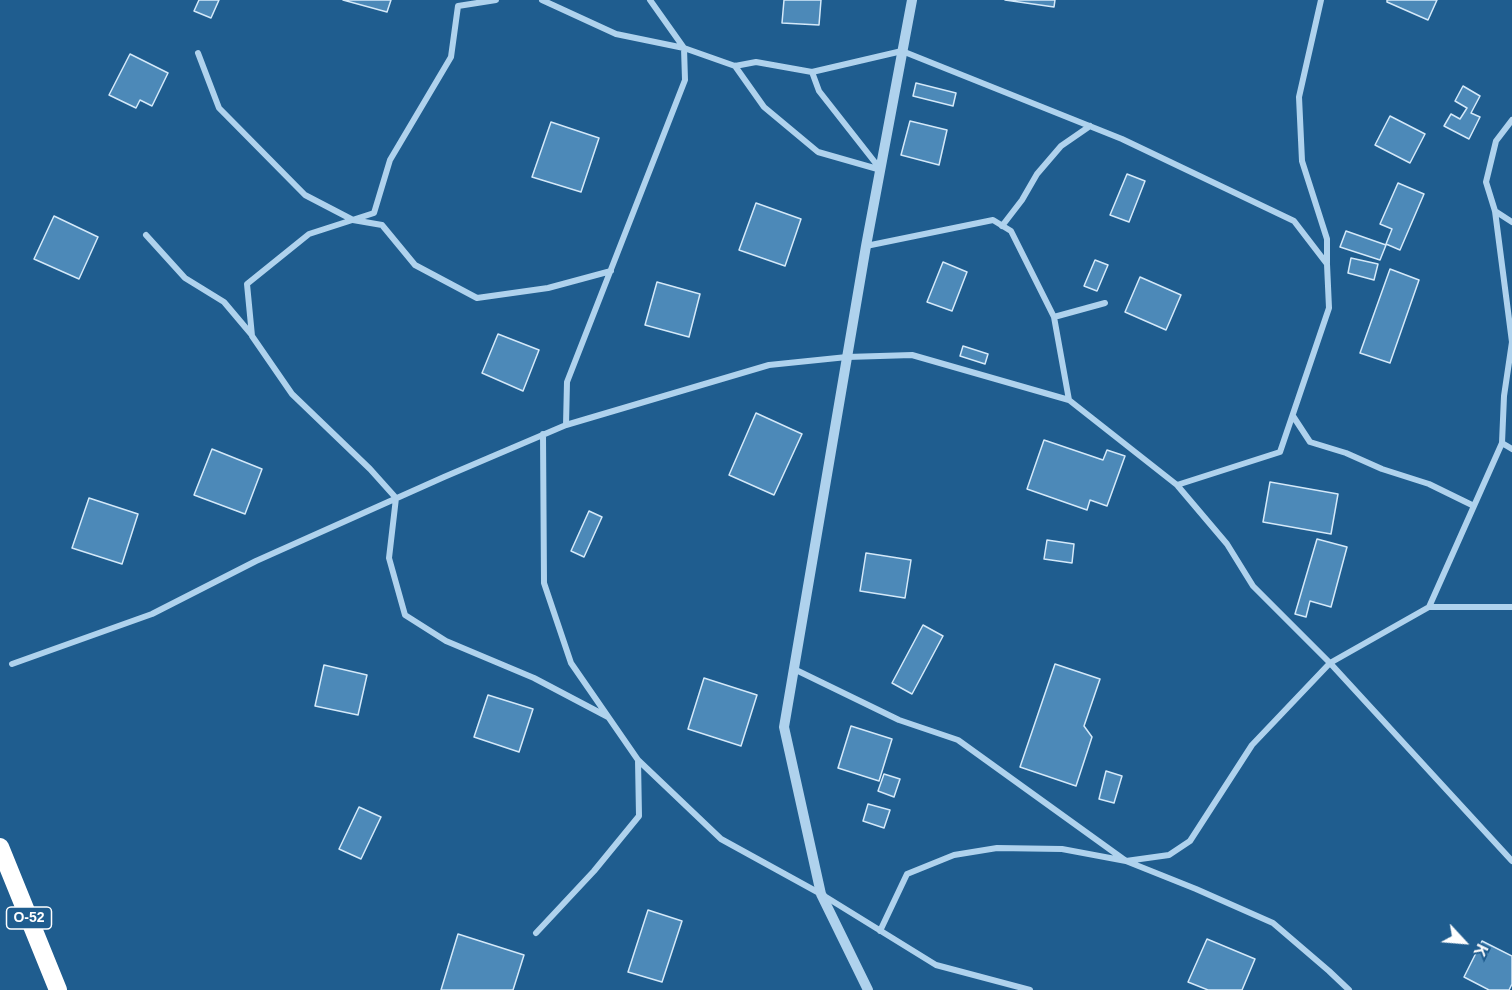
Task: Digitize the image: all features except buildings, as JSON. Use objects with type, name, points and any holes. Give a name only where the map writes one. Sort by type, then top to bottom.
[{"type":"highway","name":"O-52","points":[[0,847],[58,990]]},
{"type":"street","points":[[252,336],[247,284],[309,234],[374,213],[390,160],[451,57],[458,6],[496,0]]},
{"type":"street","points":[[543,0],[616,34],[684,48],[735,66],[756,62],[812,72],[902,51],[1122,139],[1294,221],[1327,264]]},
{"type":"street","points":[[566,425],[567,382],[685,80],[684,48],[650,0]]},
{"type":"street","points":[[868,990],[821,894],[784,728],[866,246],[912,0]]},
{"type":"street","points":[[1178,485],[1280,452],[1329,308],[1327,239],[1302,161],[1299,97],[1321,0]]},
{"type":"street","points":[[198,53],[219,108],[305,195],[353,220],[382,225],[415,264],[477,298],[548,288],[611,271]]},
{"type":"street","points":[[735,66],[764,107],[818,152],[881,170]]},
{"type":"street","points":[[812,72],[819,91],[881,170]]},
{"type":"street","points":[[1429,607],[1502,443],[1504,396],[1512,342],[1495,211],[1486,182],[1496,141],[1512,120]]},
{"type":"street","points":[[1002,226],[1022,200],[1037,174],[1061,146],[1090,126]]},
{"type":"street","points":[[1495,211],[1512,222]]},
{"type":"street","points":[[866,246],[993,220],[1011,231],[1054,317],[1069,400]]},
{"type":"street","points":[[146,235],[185,278],[224,302],[252,336],[292,394],[370,469],[396,498],[389,558],[405,615],[446,641],[534,678],[608,717]]},
{"type":"street","points":[[1054,317],[1105,303]]},
{"type":"street","points":[[12,664],[152,614],[256,561],[566,425],[768,365],[847,357],[912,355],[1069,400],[1178,485],[1227,544],[1253,586],[1330,663],[1512,861]]},
{"type":"street","points":[[1293,416],[1310,442],[1429,484],[1474,506]]},
{"type":"street","points":[[543,434],[544,583],[571,663],[638,760],[722,839],[821,894],[936,965],[1030,990]]},
{"type":"street","points":[[1502,443],[1512,449]]},
{"type":"street","points":[[794,669],[899,720],[958,740],[1126,861],[1168,855],[1190,841],[1252,746],[1330,663],[1429,607],[1512,607]]},
{"type":"street","points":[[536,933],[594,870],[639,816],[638,760]]},
{"type":"street","points":[[880,931],[907,874],[954,855],[997,848],[1062,849],[1126,861],[1273,923],[1349,990]]}]
